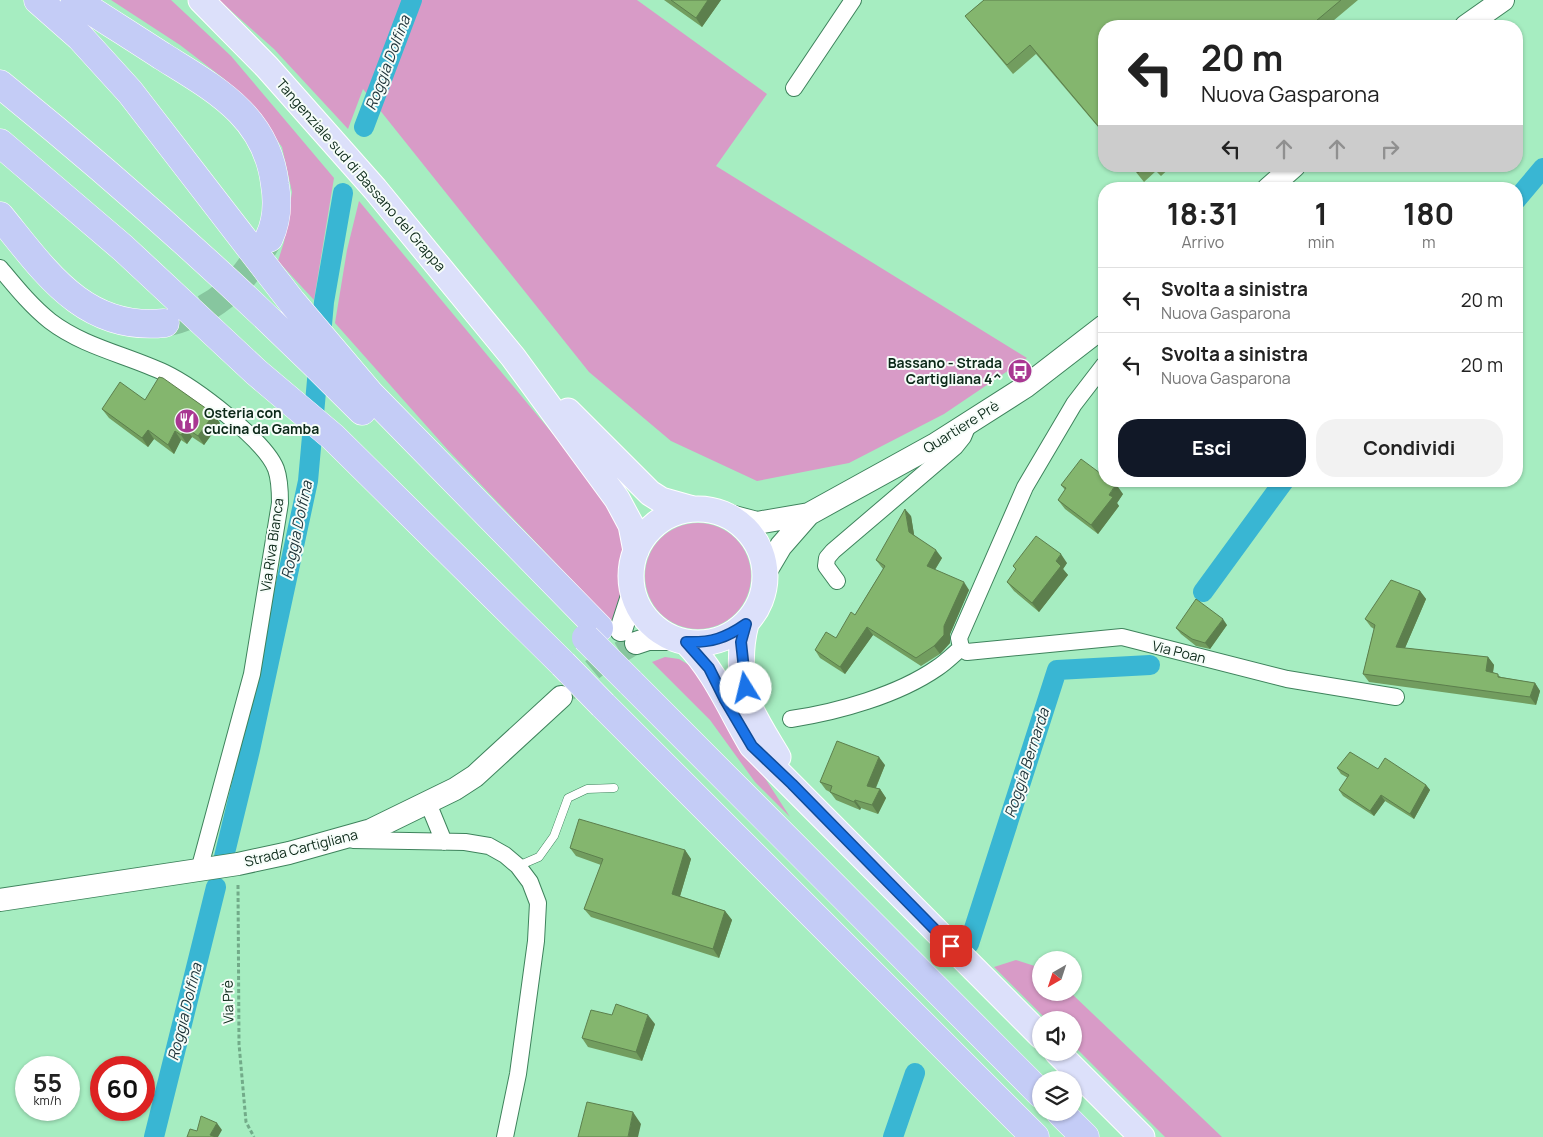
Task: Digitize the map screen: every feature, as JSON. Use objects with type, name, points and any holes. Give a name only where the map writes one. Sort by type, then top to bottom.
[{"type":"highway","points":[[38,0],[80,37],[130,92],[292,302],[341,376],[586,638],[634,676]]},
{"type":"highway","points":[[74,0],[207,84],[247,118],[264,144],[274,176],[276,212],[269,238]]},
{"type":"highway","points":[[0,84],[129,190],[288,337],[341,376],[438,465],[759,812],[1032,1085]]},
{"type":"highway","points":[[0,143],[123,248],[256,372],[334,437],[1035,1137]]},
{"type":"highway","points":[[0,216],[56,282],[84,305],[115,320],[143,324],[165,323]]},
{"type":"highway","points":[[1069,1121],[1085,1137]]},
{"type":"main road","name":"Tangenziale sud di Bassano del Grappa","points":[[201,0],[268,66],[374,189],[513,357],[617,499],[631,525],[636,550]]},
{"type":"main road","name":"Tangenziale sud di Bassano del Grappa","points":[[513,357],[650,493],[661,500],[694,509]]},
{"type":"main road","points":[[792,784],[748,702],[741,660],[741,642],[746,624],[760,600],[765,573],[762,554],[752,538],[739,523],[723,514],[694,509],[670,515],[650,530],[636,550],[631,578],[633,593],[641,612],[655,628],[679,640],[709,668],[752,746],[792,784],[1032,1027]]},
{"type":"main road","points":[[679,640],[715,641],[728,636],[746,624]]},
{"type":"main road","points":[[1066,1061],[1142,1137]]},
{"type":"street","points":[[794,88],[853,0]]},
{"type":"street","points":[[1475,20],[1503,0]]},
{"type":"street","points":[[1276,182],[1287,172]]},
{"type":"street","name":"Via Riva Bianca","points":[[0,268],[20,291],[51,321],[106,350],[166,373],[226,415],[257,440],[276,468],[280,485],[280,503],[252,674],[199,870]]},
{"type":"street","name":"Quartiere Prè","points":[[723,514],[757,523],[809,514],[934,445],[1025,387],[1098,331]]},
{"type":"street","points":[[791,719],[814,716],[896,691],[937,668],[961,648],[959,638],[1025,487],[1074,404],[1098,373]]},
{"type":"street","points":[[838,581],[826,566],[827,558],[954,447],[964,437],[969,422]]},
{"type":"street","name":"Quartiere Prè","points":[[765,573],[781,546],[809,514]]},
{"type":"street","points":[[633,593],[628,636],[679,640]]},
{"type":"street","name":"Via Poan","points":[[961,648],[967,652],[1122,637],[1287,679],[1396,697]]},
{"type":"street","name":"Strada Cartigliana","points":[[0,900],[238,864],[339,840],[371,830],[428,803],[475,776],[561,697]]},
{"type":"street","points":[[428,803],[444,842]]},
{"type":"street","points":[[339,840],[465,842],[489,846],[505,855],[518,866],[530,882],[538,903],[518,1074],[505,1137]]},
{"type":"lane","points":[[518,866],[539,857],[554,836],[568,798],[587,789],[614,788]]},
{"type":"path","name":"Via Prè","points":[[238,864],[240,1053],[246,1122],[254,1137]]},
{"type":"shaded area","points":[[111,0],[171,0],[231,56],[334,178],[314,300],[278,261],[284,242],[292,192],[282,147],[251,104],[223,78],[180,45]]},
{"type":"shaded area","points":[[219,0],[637,0],[767,94],[716,166],[1027,358],[944,414],[849,463],[757,481],[671,441],[589,372],[363,89],[348,129],[274,49]]},
{"type":"shaded area","points":[[359,201],[607,499],[629,543],[622,573],[620,608],[612,622],[447,449],[335,323],[347,250]]},
{"type":"shaded area","points":[[698,523],[718,527],[735,539],[747,556],[751,576],[747,596],[735,613],[718,625],[698,629],[678,625],[661,613],[649,596],[645,576],[649,556],[661,539],[678,527]]},
{"type":"shaded area","points":[[665,657],[679,659],[694,668],[790,817],[755,782],[710,720],[652,662]]},
{"type":"shaded area","points":[[1016,960],[1032,965],[1032,1001],[1079,1001],[1222,1137],[1165,1137],[1082,1054],[1082,1011],[1038,1011],[994,967]]},
{"type":"building","points":[[671,0],[708,0],[696,18]]},
{"type":"building","points":[[984,0],[1341,0],[1317,20],[1098,20],[1098,126],[1030,45],[1007,65],[965,16]]},
{"type":"building","points":[[159,377],[214,414],[198,436],[186,428],[181,435],[175,431],[168,445],[148,430],[142,438],[102,409],[120,382],[145,400]]},
{"type":"building","points":[[1081,459],[1098,472],[1098,487],[1114,487],[1109,495],[1113,497],[1091,525],[1058,500],[1066,488],[1061,485]]},
{"type":"building","points":[[905,509],[909,532],[936,550],[927,566],[964,582],[944,626],[944,635],[934,646],[916,658],[867,627],[840,667],[815,650],[826,632],[836,638],[851,612],[855,615],[885,566],[876,560]]},
{"type":"building","points":[[1036,536],[1061,554],[1056,561],[1061,566],[1032,603],[1007,582],[1016,569],[1013,566]]},
{"type":"building","points":[[1391,580],[1420,591],[1396,647],[1488,657],[1486,671],[1498,674],[1498,677],[1535,683],[1530,697],[1363,674],[1375,625],[1365,619]]},
{"type":"building","points":[[1196,599],[1223,619],[1205,643],[1192,639],[1176,628]]},
{"type":"building","points":[[837,741],[879,757],[867,786],[880,789],[872,805],[855,800],[854,802],[830,792],[832,786],[820,782]]},
{"type":"building","points":[[1350,752],[1378,769],[1385,758],[1426,785],[1410,814],[1381,795],[1370,811],[1339,790],[1349,775],[1337,768]]},
{"type":"building","points":[[579,819],[685,850],[672,894],[725,911],[713,949],[584,909],[603,859],[570,848]]},
{"type":"building","points":[[616,1004],[648,1015],[636,1052],[582,1038],[591,1010],[612,1015]]},
{"type":"building","points":[[587,1102],[633,1112],[628,1137],[578,1137]]},
{"type":"building","points":[[201,1116],[217,1123],[210,1135],[216,1137],[187,1137],[190,1129],[197,1131]]},
{"type":"waterway","name":"Roggia Dolfina","points":[[364,127],[412,0]]},
{"type":"waterway","name":"Roggia Bernarda","points":[[1523,192],[1543,168]]},
{"type":"waterway","name":"Roggia Dolfina","points":[[223,861],[250,750],[308,481],[324,302],[343,193]]},
{"type":"waterway","name":"Roggia Bernarda","points":[[1203,592],[1280,487]]},
{"type":"waterway","name":"Roggia Bernarda","points":[[969,944],[1057,670],[1150,665]]},
{"type":"waterway","name":"Roggia Dolfina","points":[[154,1137],[216,887]]},
{"type":"waterway","name":"Roggia Bernarda","points":[[893,1137],[915,1073]]},
{"type":"tunnel","points":[[165,323],[200,311],[227,293],[249,269],[269,238]]},
{"type":"tunnel","points":[[567,691],[598,665],[636,643]]},
{"type":"place","name":"Bassano - Strada Cartigliana 4^","points":[[1020,371]]},
{"type":"place","name":"Osteria con cucina da Gamba","points":[[187,421]]},
{"type":"route","points":[[746,688],[741,660],[741,642],[746,624],[728,636],[708,643],[686,642],[709,668],[752,746],[792,784],[951,946]]}]
